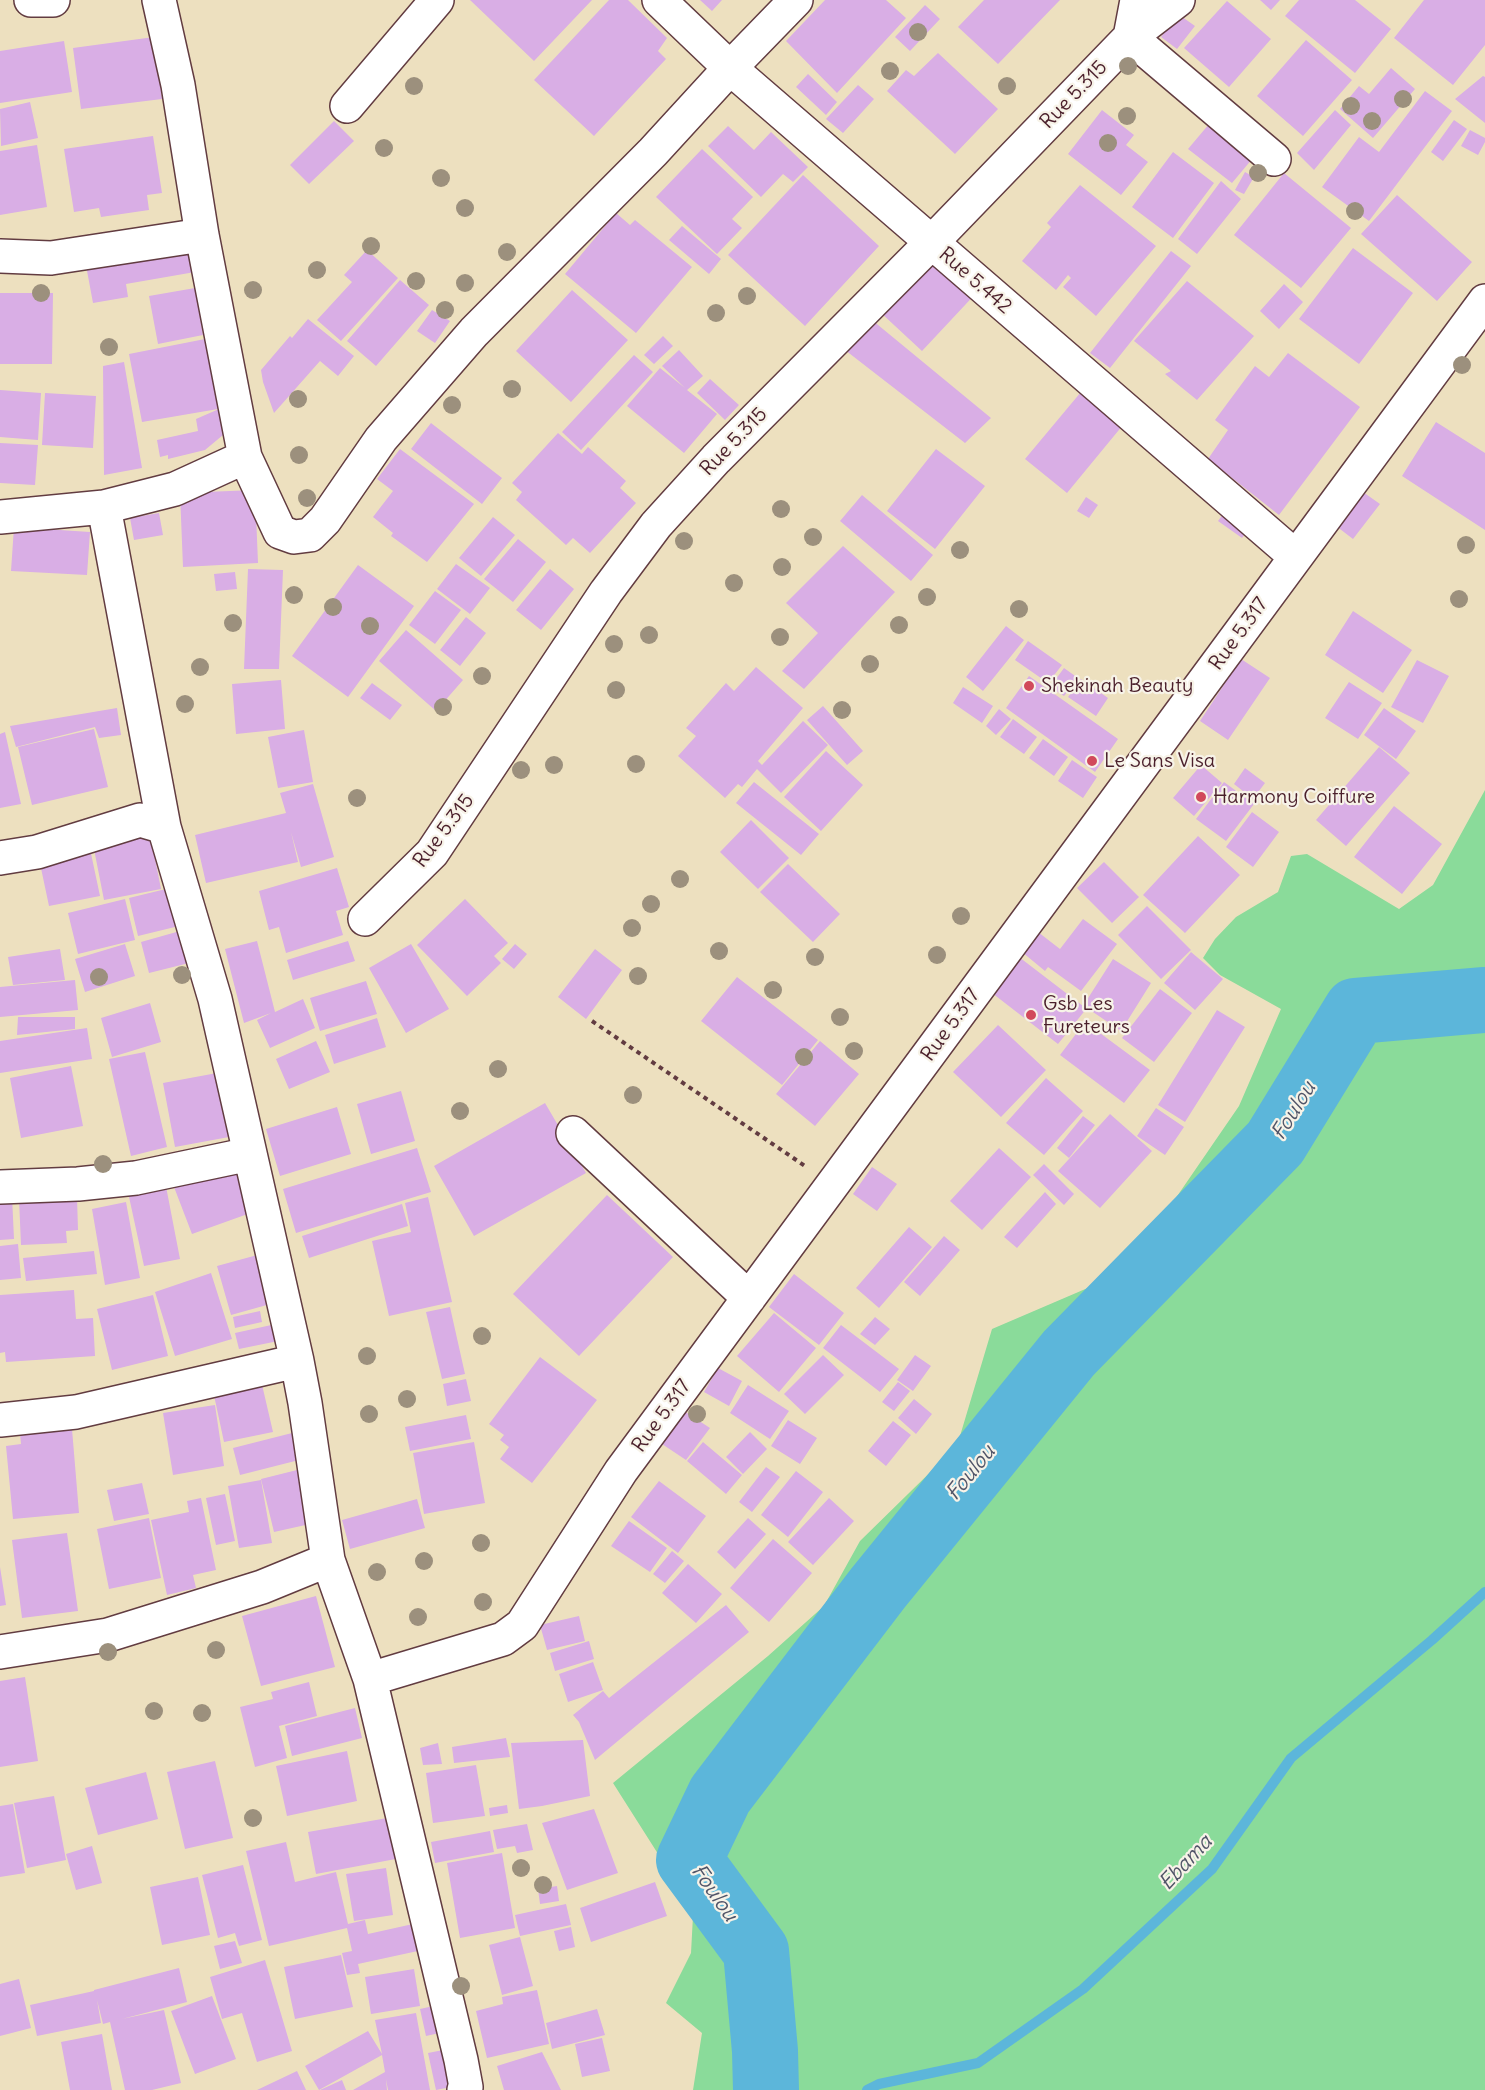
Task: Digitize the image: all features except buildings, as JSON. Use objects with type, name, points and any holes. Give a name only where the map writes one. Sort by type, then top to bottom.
[{"type":"street","points":[[31,0],[53,0]]},
{"type":"street","points":[[159,0],[178,85],[202,235],[245,457],[280,532],[294,537],[310,535],[325,520],[381,439],[474,332],[653,153],[796,0]]},
{"type":"street","points":[[347,106],[437,0]]},
{"type":"street","name":"Rue 5.442","points":[[660,0],[730,68],[1296,557]]},
{"type":"street","points":[[1137,0],[1130,38],[1274,159]]},
{"type":"street","name":"Rue 5.315","points":[[365,920],[432,852],[606,592],[656,525],[716,459],[931,243],[1130,38],[1179,0]]},
{"type":"street","points":[[0,256],[51,258],[202,235]]},
{"type":"street","name":"Rue 5.317","points":[[370,1679],[503,1639],[522,1625],[621,1471],[1485,301]]},
{"type":"street","points":[[0,517],[104,507],[176,489],[245,457]]},
{"type":"street","points":[[104,507],[164,827],[215,999],[297,1360],[328,1560],[370,1679],[461,2060],[466,2087],[464,2090]]},
{"type":"street","points":[[0,858],[37,852],[140,820],[164,827]]},
{"type":"street","points":[[573,1133],[749,1298]]},
{"type":"street","points":[[0,1187],[78,1184],[136,1178],[250,1154]]},
{"type":"street","points":[[0,1420],[76,1412],[297,1360]]},
{"type":"street","points":[[0,1652],[108,1635],[262,1587],[328,1560]]},
{"type":"path","points":[[592,1021],[832,1185]]},
{"type":"green space","points":[[1485,790],[1485,2090],[693,2090],[702,2033],[666,2003],[691,1953],[694,1897],[660,1857],[613,1783],[768,1656],[824,1606],[860,1541],[957,1446],[992,1329],[1125,1272],[1239,1106],[1281,1009],[1220,975],[1203,958],[1215,939],[1236,917],[1278,892],[1291,856],[1307,854],[1399,909],[1433,885]]},
{"type":"waterway","name":"Foulou","points":[[766,2090],[765,2051],[756,1951],[689,1860],[720,1795],[878,1588],[1069,1353],[1275,1143],[1356,1011],[1485,1000]]},
{"type":"waterway","name":"Ebama","points":[[867,2090],[879,2084],[978,2063],[1083,1989],[1212,1869],[1291,1758],[1432,1640],[1485,1592]]},
{"type":"place","name":"Shekinah Beauty","points":[[1029,686]]},
{"type":"place","name":"Le Sans Visa","points":[[1092,761]]},
{"type":"place","name":"Harmony Coiffure","points":[[1201,797]]},
{"type":"place","name":"Gsb Les Fureteurs","points":[[1031,1015]]}]
